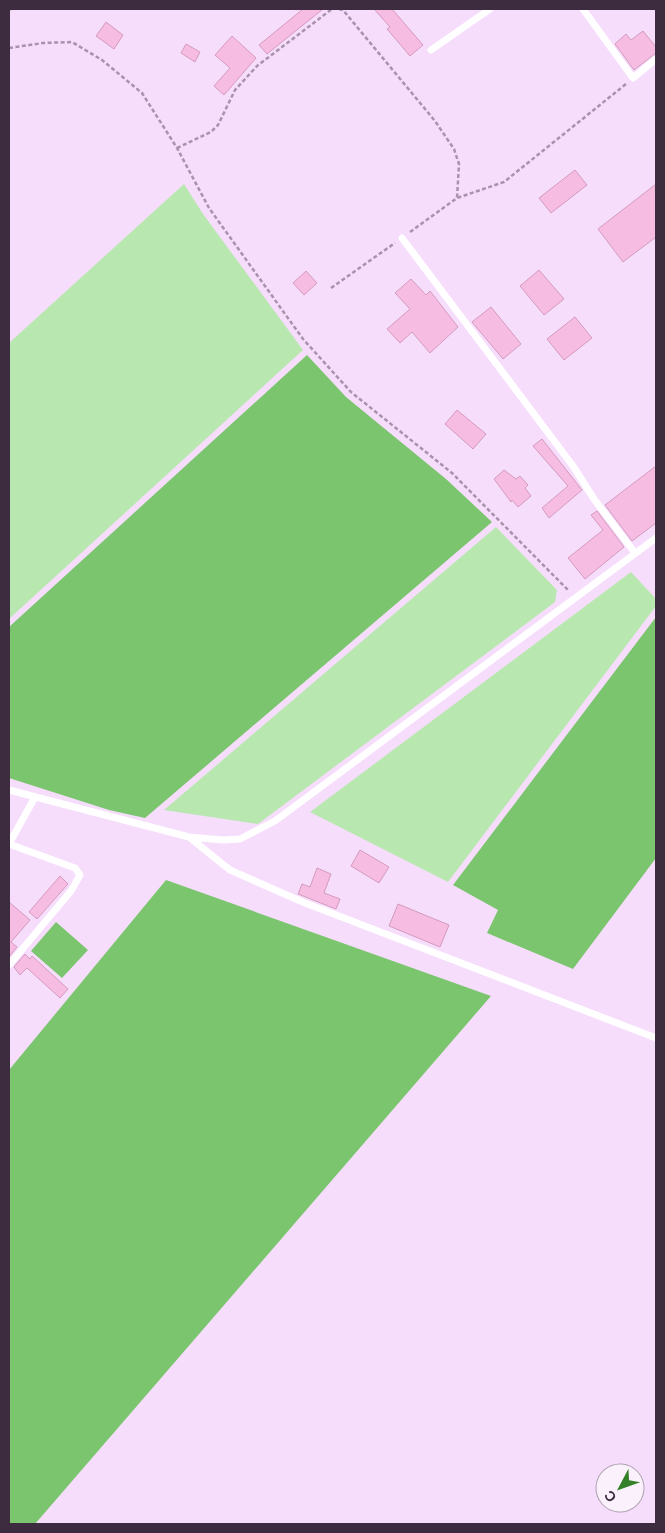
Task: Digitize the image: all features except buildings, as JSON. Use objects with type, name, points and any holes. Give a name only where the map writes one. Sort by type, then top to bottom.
[{"type":"lane","points":[[430,50],[490,9]]},
{"type":"lane","points":[[583,9],[633,78],[656,59]]},
{"type":"lane","points":[[402,238],[573,466],[594,499],[635,553]]},
{"type":"lane","points":[[9,790],[188,837],[223,840],[240,839],[275,822],[656,538]]},
{"type":"lane","points":[[9,965],[71,891],[80,875],[75,868],[9,844],[34,798]]},
{"type":"lane","points":[[188,837],[230,870],[305,903],[656,1038]]},
{"type":"path","points":[[177,148],[211,132],[218,125],[234,90],[257,66],[332,9]]},
{"type":"path","points":[[339,9],[343,10],[435,120],[454,149],[459,164],[457,198]]},
{"type":"path","points":[[9,48],[43,43],[72,42],[102,60],[142,93],[177,148],[209,208],[257,277],[309,346],[351,392],[452,473],[576,597]]},
{"type":"path","points":[[331,288],[457,198],[504,182],[633,78]]},
{"type":"green space","points":[[184,184],[203,214],[303,350],[9,619],[9,343]]},
{"type":"green space","points":[[307,355],[346,397],[446,479],[492,522],[145,818],[109,810],[9,778],[9,627]]},
{"type":"green space","points":[[496,527],[557,590],[555,602],[258,824],[164,810]]},
{"type":"green space","points":[[631,572],[656,599],[656,606],[448,882],[310,812]]},
{"type":"green space","points":[[656,617],[656,858],[573,969],[487,933],[498,910],[453,885]]},
{"type":"green space","points":[[166,880],[491,996],[35,1524],[9,1524],[9,1070]]},
{"type":"green space","points":[[56,922],[88,950],[62,978],[31,951]]}]
